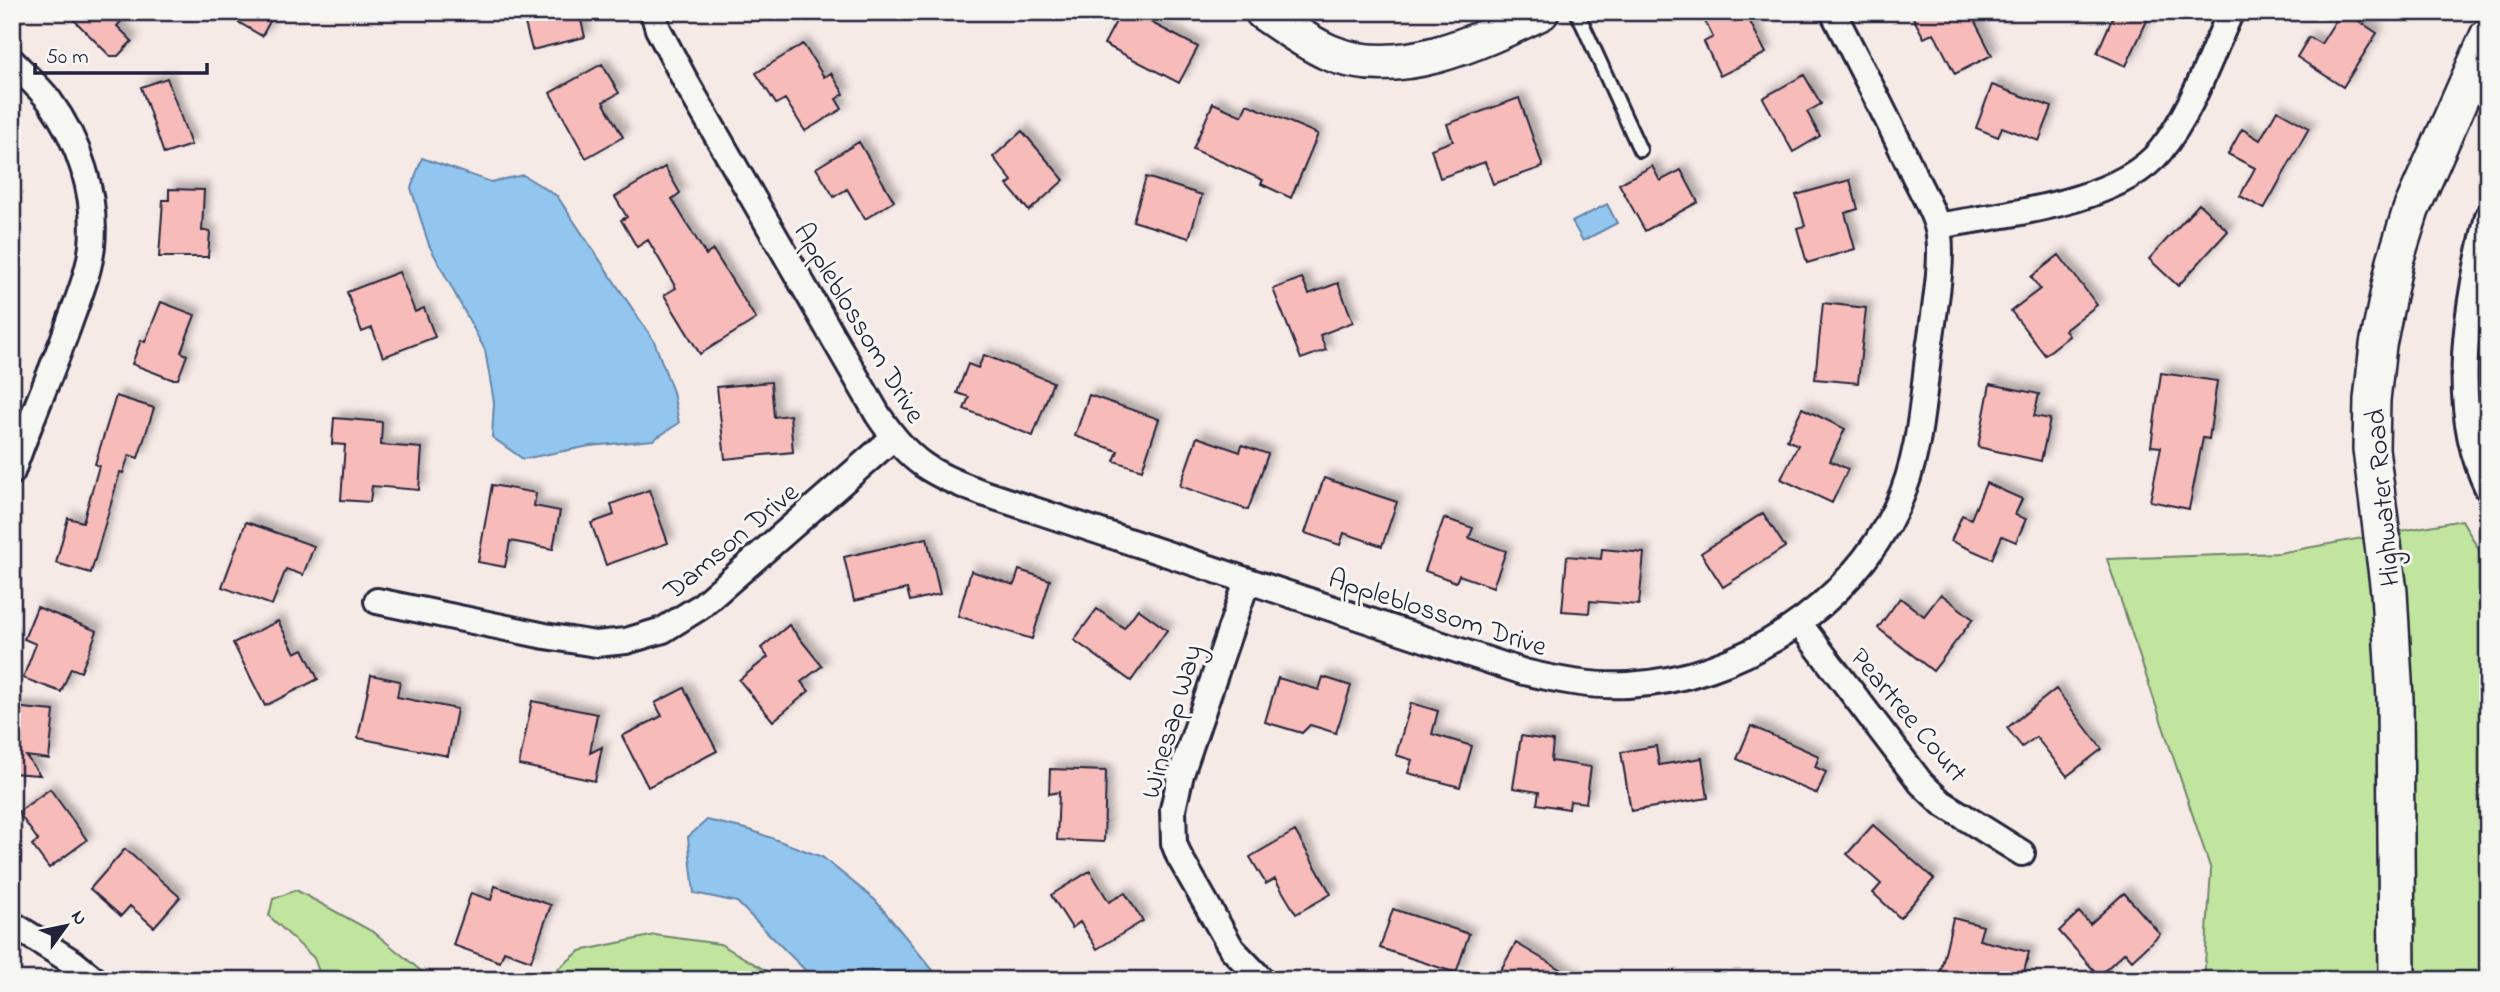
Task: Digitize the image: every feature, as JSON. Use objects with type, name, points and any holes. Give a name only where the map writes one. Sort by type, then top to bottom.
[{"type":"street","name":"Appleblossom Drive","points":[[653,12],[658,29],[687,82],[878,415],[893,438],[913,460],[949,480],[1247,581],[1524,672],[1591,685],[1666,680],[1713,667],[1758,649],[1818,609],[1868,555],[1898,506],[1918,443],[1937,289],[1938,226],[1833,12]]},
{"type":"street","points":[[1263,12],[1328,51],[1382,62],[1430,57],[1480,41],[1541,12]]},
{"type":"street","points":[[1938,226],[2055,204],[2101,192],[2142,167],[2160,151],[2185,113],[2231,12]]},
{"type":"street","name":"Highwater Road","points":[[2397,980],[2395,699],[2389,592],[2371,449],[2372,400],[2378,345],[2395,261],[2411,210],[2487,41]]},
{"type":"street","points":[[12,61],[47,98],[62,120],[78,152],[93,215],[92,245],[81,292],[22,413],[12,472]]},
{"type":"street","points":[[2488,216],[2480,250],[2467,338],[2464,392],[2466,425],[2488,489]]},
{"type":"street","name":"Damson Drive","points":[[377,601],[596,644],[626,641],[663,630],[700,607],[893,438]]},
{"type":"street","name":"Winesap Way","points":[[1247,581],[1189,750],[1172,809],[1174,843],[1179,856],[1232,949],[1262,980]]},
{"type":"street","name":"Peartree Court","points":[[1799,623],[1921,783],[1942,803],[2022,853]]},
{"type":"street","points":[[12,924],[74,963],[95,980]]},
{"type":"lane","points":[[1577,12],[1640,150]]},
{"type":"green space","points":[[2462,520],[2488,566],[2488,980],[2204,980],[2211,870],[2107,559],[2279,553]]},
{"type":"green space","points":[[296,890],[375,933],[432,980],[322,980],[314,958],[269,916],[273,899]]},
{"type":"green space","points":[[655,935],[720,944],[782,980],[544,980],[580,951]]},
{"type":"water","points":[[422,158],[491,182],[523,175],[557,196],[654,341],[673,392],[679,423],[653,440],[590,446],[523,459],[492,437],[494,402],[485,350],[429,245],[411,188]]},
{"type":"water","points":[[1607,204],[1617,223],[1583,241],[1572,222]]},
{"type":"water","points":[[707,820],[750,830],[822,857],[875,900],[941,980],[815,980],[737,902],[694,893],[688,837]]},
{"type":"building","points":[[66,12],[129,12],[117,26],[132,41],[118,56],[110,56]]},
{"type":"building","points":[[221,12],[275,12],[262,36]]},
{"type":"building","points":[[522,12],[579,12],[585,37],[532,50]]},
{"type":"building","points":[[1121,12],[1131,12],[1198,47],[1179,83],[1104,44]]},
{"type":"building","points":[[1700,12],[1745,12],[1766,53],[1720,76],[1704,42],[1713,37]]},
{"type":"building","points":[[1910,12],[1970,12],[1992,55],[1955,74],[1934,33],[1924,38]]},
{"type":"building","points":[[2115,12],[2151,12],[2126,66],[2097,53]]},
{"type":"building","points":[[2341,12],[2377,33],[2343,87],[2297,57],[2309,37],[2321,44]]},
{"type":"building","points":[[803,44],[824,77],[831,73],[844,94],[836,99],[842,109],[805,131],[785,99],[776,104],[756,73]]},
{"type":"building","points":[[602,64],[619,93],[603,102],[623,137],[586,158],[550,93]]},
{"type":"building","points":[[1804,75],[1821,104],[1807,112],[1820,136],[1793,152],[1763,98]]},
{"type":"building","points":[[167,78],[191,145],[164,154],[141,87]]},
{"type":"building","points":[[1992,85],[2052,107],[2039,141],[2002,127],[1998,137],[1976,128]]},
{"type":"building","points":[[1519,98],[1543,167],[1493,184],[1485,162],[1440,178],[1431,149],[1453,141],[1447,124]]},
{"type":"building","points":[[1213,103],[1242,116],[1247,104],[1318,134],[1291,198],[1261,184],[1263,180],[1193,149]]},
{"type":"building","points":[[2277,110],[2309,128],[2264,209],[2240,196],[2255,168],[2228,154],[2242,129],[2260,140]]},
{"type":"building","points":[[1022,131],[1064,180],[1029,211],[1007,185],[1012,181],[993,157]]},
{"type":"building","points":[[859,142],[894,201],[865,219],[847,189],[834,197],[816,168]]},
{"type":"building","points":[[1652,166],[1660,181],[1681,170],[1698,202],[1645,231],[1619,184]]},
{"type":"building","points":[[665,167],[680,193],[672,199],[706,255],[713,250],[756,319],[700,354],[664,295],[676,288],[648,240],[637,247],[621,220],[627,217],[615,197]]},
{"type":"building","points":[[1146,177],[1202,195],[1189,238],[1133,221]]},
{"type":"building","points":[[1850,180],[1858,209],[1845,213],[1855,249],[1807,263],[1797,228],[1805,226],[1796,195]]},
{"type":"building","points":[[169,189],[204,190],[202,231],[210,231],[208,257],[159,257],[163,200],[169,200]]},
{"type":"building","points":[[2199,204],[2228,231],[2178,286],[2149,259]]},
{"type":"building","points":[[2059,255],[2097,305],[2065,330],[2069,336],[2045,355],[2011,311],[2040,289],[2031,277]]},
{"type":"building","points":[[399,272],[415,312],[424,308],[435,337],[383,357],[372,328],[362,332],[347,292]]},
{"type":"building","points":[[1302,278],[1309,294],[1338,283],[1353,322],[1320,335],[1326,350],[1301,359],[1273,289]]},
{"type":"building","points":[[161,302],[195,315],[181,352],[187,355],[178,379],[171,379],[132,364],[141,340],[145,342]]},
{"type":"building","points":[[1823,303],[1866,308],[1858,383],[1815,379]]},
{"type":"building","points":[[984,355],[1053,382],[1033,436],[964,409],[969,397],[957,393],[968,364],[978,368]]},
{"type":"building","points":[[2161,373],[2217,381],[2209,439],[2203,438],[2189,509],[2150,501],[2161,447],[2151,446]]},
{"type":"building","points":[[771,382],[774,417],[790,415],[793,452],[725,459],[717,387]]},
{"type":"building","points":[[1990,384],[2039,394],[2034,416],[2050,419],[2041,461],[1978,447]]},
{"type":"building","points":[[1089,395],[1159,419],[1142,470],[1114,461],[1118,451],[1075,436]]},
{"type":"building","points":[[116,396],[154,408],[138,458],[129,455],[123,473],[120,472],[91,573],[56,563],[68,518],[83,522],[99,466],[95,464]]},
{"type":"building","points":[[1802,408],[1845,429],[1830,461],[1848,469],[1832,503],[1781,479],[1798,445],[1787,440]]},
{"type":"building","points":[[334,418],[382,422],[381,445],[422,448],[419,490],[372,486],[370,502],[341,500],[345,445],[332,444]]},
{"type":"building","points":[[1197,437],[1240,452],[1242,445],[1268,454],[1248,510],[1180,486]]},
{"type":"building","points":[[1324,478],[1397,502],[1382,546],[1344,533],[1340,545],[1305,533]]},
{"type":"building","points":[[1986,483],[2022,499],[2015,515],[2026,519],[2016,542],[2002,536],[1992,559],[1951,541],[1962,515],[1971,519]]},
{"type":"building","points":[[492,485],[536,493],[534,506],[560,511],[553,549],[510,541],[505,567],[478,562]]},
{"type":"building","points":[[649,490],[668,543],[606,565],[591,523],[614,515],[611,504]]},
{"type":"building","points":[[1763,513],[1785,547],[1723,587],[1701,553]]},
{"type":"building","points":[[1444,518],[1473,528],[1469,538],[1506,551],[1493,587],[1459,575],[1456,582],[1425,571]]},
{"type":"building","points":[[246,522],[314,546],[303,575],[286,569],[272,605],[222,587]]},
{"type":"building","points":[[927,538],[940,594],[910,601],[907,589],[854,601],[844,557]]},
{"type":"building","points":[[1602,549],[1644,553],[1639,605],[1590,601],[1589,613],[1562,611],[1567,556],[1601,559]]},
{"type":"building","points":[[1019,570],[1050,580],[1032,639],[958,616],[971,571],[1014,585]]},
{"type":"building","points":[[1941,594],[1973,619],[1933,671],[1878,628],[1900,598],[1924,616]]},
{"type":"building","points":[[37,607],[97,631],[81,672],[71,668],[61,692],[23,678],[36,644],[24,639]]},
{"type":"building","points":[[1097,609],[1124,628],[1138,609],[1167,630],[1131,681],[1074,640]]},
{"type":"building","points":[[278,621],[295,653],[303,649],[318,679],[265,706],[233,643]]},
{"type":"building","points":[[789,625],[822,666],[801,682],[809,691],[773,721],[739,680],[768,657],[761,648]]},
{"type":"building","points":[[371,675],[400,681],[397,697],[457,709],[448,756],[358,738]]},
{"type":"building","points":[[1323,677],[1351,686],[1336,733],[1310,725],[1302,733],[1265,722],[1278,678],[1319,690]]},
{"type":"building","points":[[684,688],[717,751],[648,787],[622,736],[662,716],[655,703]]},
{"type":"building","points":[[2056,689],[2102,749],[2067,776],[2036,737],[2022,747],[2007,728]]},
{"type":"building","points":[[532,701],[597,714],[590,753],[602,747],[595,781],[519,765]]},
{"type":"building","points":[[1411,703],[1438,711],[1432,734],[1472,746],[1460,787],[1408,773],[1412,760],[1396,755]]},
{"type":"building","points":[[12,707],[54,711],[49,759],[26,756],[40,775],[12,773]]},
{"type":"building","points":[[1751,726],[1819,756],[1815,767],[1826,772],[1817,794],[1737,759]]},
{"type":"building","points":[[1521,736],[1553,741],[1551,761],[1591,767],[1586,803],[1570,801],[1569,809],[1537,804],[1539,792],[1513,788]]},
{"type":"building","points":[[1656,746],[1659,765],[1702,758],[1708,798],[1631,811],[1621,752]]},
{"type":"building","points":[[1050,769],[1106,771],[1104,842],[1057,840],[1059,792],[1049,794]]},
{"type":"building","points":[[50,789],[87,840],[49,868],[32,845],[38,840],[18,812]]},
{"type":"building","points":[[1873,825],[1934,879],[1900,918],[1873,893],[1881,884],[1847,854]]},
{"type":"building","points":[[1295,831],[1331,894],[1296,914],[1275,879],[1266,884],[1250,857]]},
{"type":"building","points":[[125,849],[180,897],[154,927],[130,906],[121,916],[90,889]]},
{"type":"building","points":[[1090,871],[1109,902],[1125,893],[1143,921],[1097,949],[1080,922],[1072,928],[1051,895]]},
{"type":"building","points":[[495,886],[551,905],[531,961],[504,951],[500,962],[453,945],[471,893],[491,900]]},
{"type":"building","points":[[2124,893],[2160,934],[2132,960],[2125,952],[2099,976],[2059,931],[2079,912],[2090,924]]},
{"type":"building","points":[[1393,909],[1469,934],[1456,973],[1380,948]]},
{"type":"building","points":[[1953,918],[1983,926],[1979,940],[2029,952],[2022,980],[1962,980],[1940,974]]},
{"type":"building","points":[[1516,943],[1578,980],[1495,980]]}]
